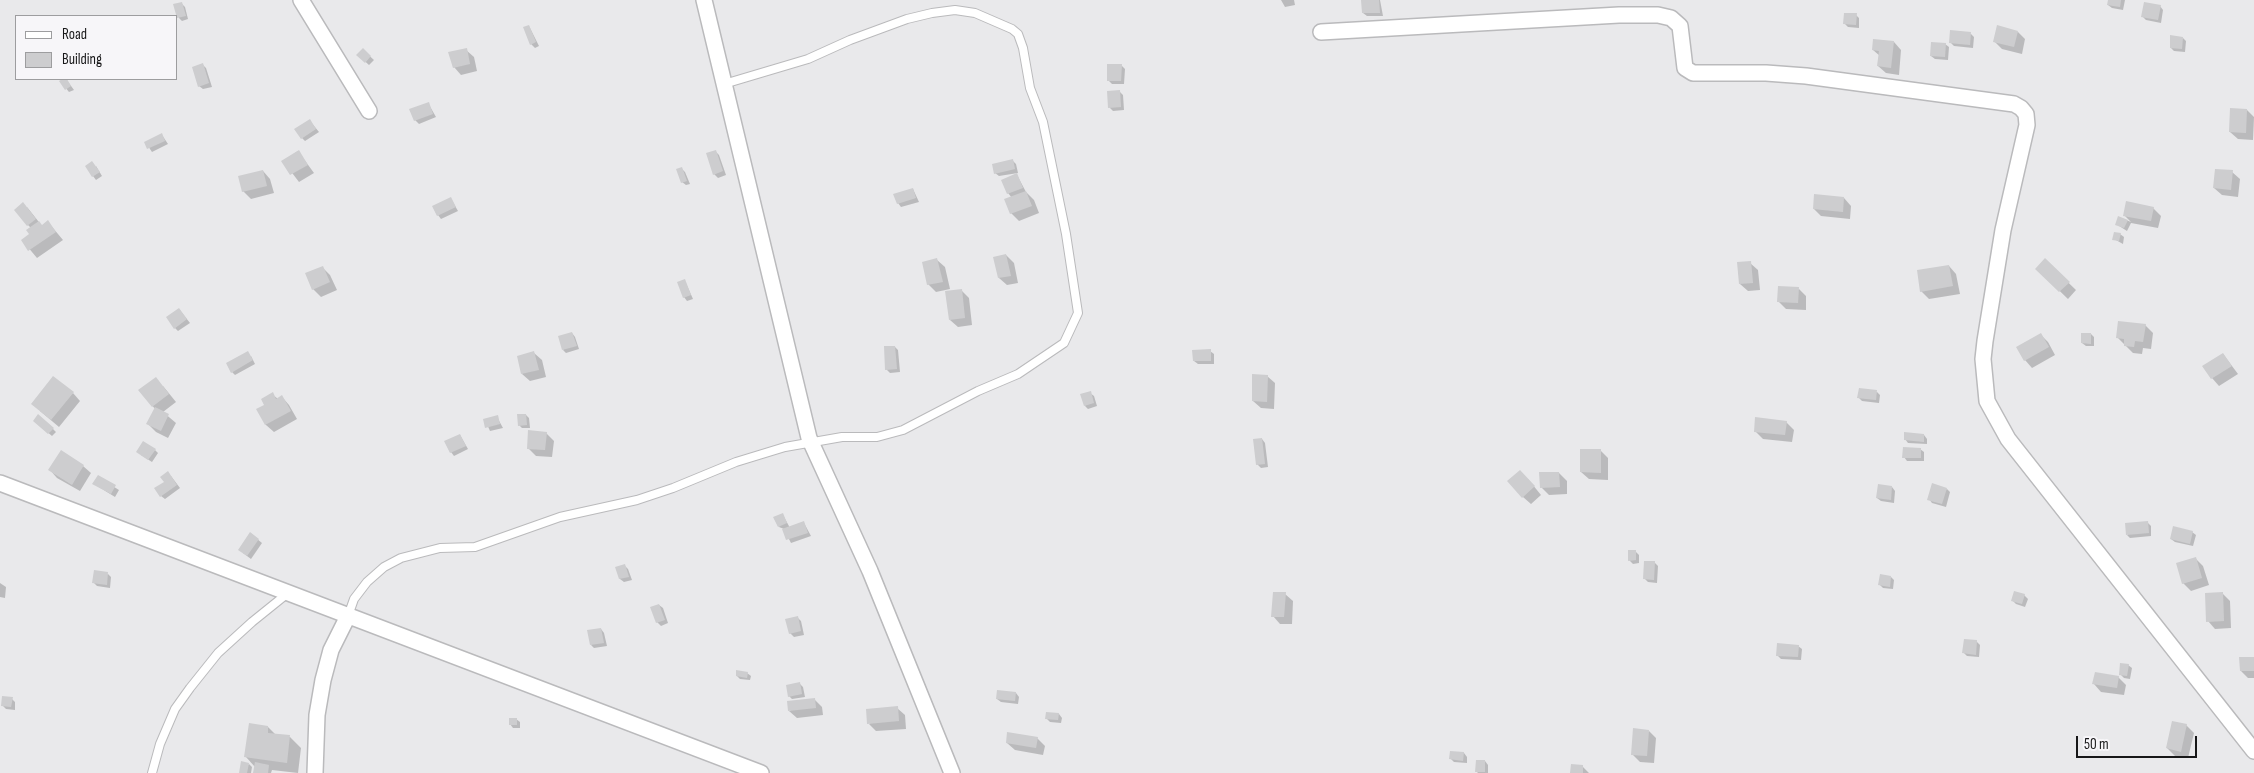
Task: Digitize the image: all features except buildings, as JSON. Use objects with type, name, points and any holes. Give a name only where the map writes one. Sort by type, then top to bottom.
[{"type":"street","points":[[301,0],[369,111]]},
{"type":"street","points":[[704,0],[810,442],[870,572],[952,773]]},
{"type":"street","points":[[1321,32],[1658,14],[1671,18],[1680,26],[1685,68],[1693,73],[1766,73],[1806,76],[2014,104],[2021,108],[2026,114],[2027,125],[2003,230],[1985,341],[1984,359],[1987,401],[2008,440],[2254,750]]},
{"type":"street","points":[[0,483],[761,773]]},
{"type":"street","points":[[315,773],[317,715],[322,680],[331,650],[348,616]]},
{"type":"lane","points":[[348,616],[354,599],[367,582],[384,567],[401,558],[440,548],[475,547],[560,518],[637,500],[673,488],[736,462],[785,447],[842,437],[876,437],[903,430],[978,391],[1018,374],[1064,343],[1078,313],[1066,234],[1043,122],[1030,88],[1023,48],[1018,34],[996,20],[975,13],[955,10],[932,13],[907,19],[850,40],[808,59],[724,84]]},
{"type":"lane","points":[[152,773],[160,744],[175,709],[190,688],[218,653],[252,622],[288,594]]}]
